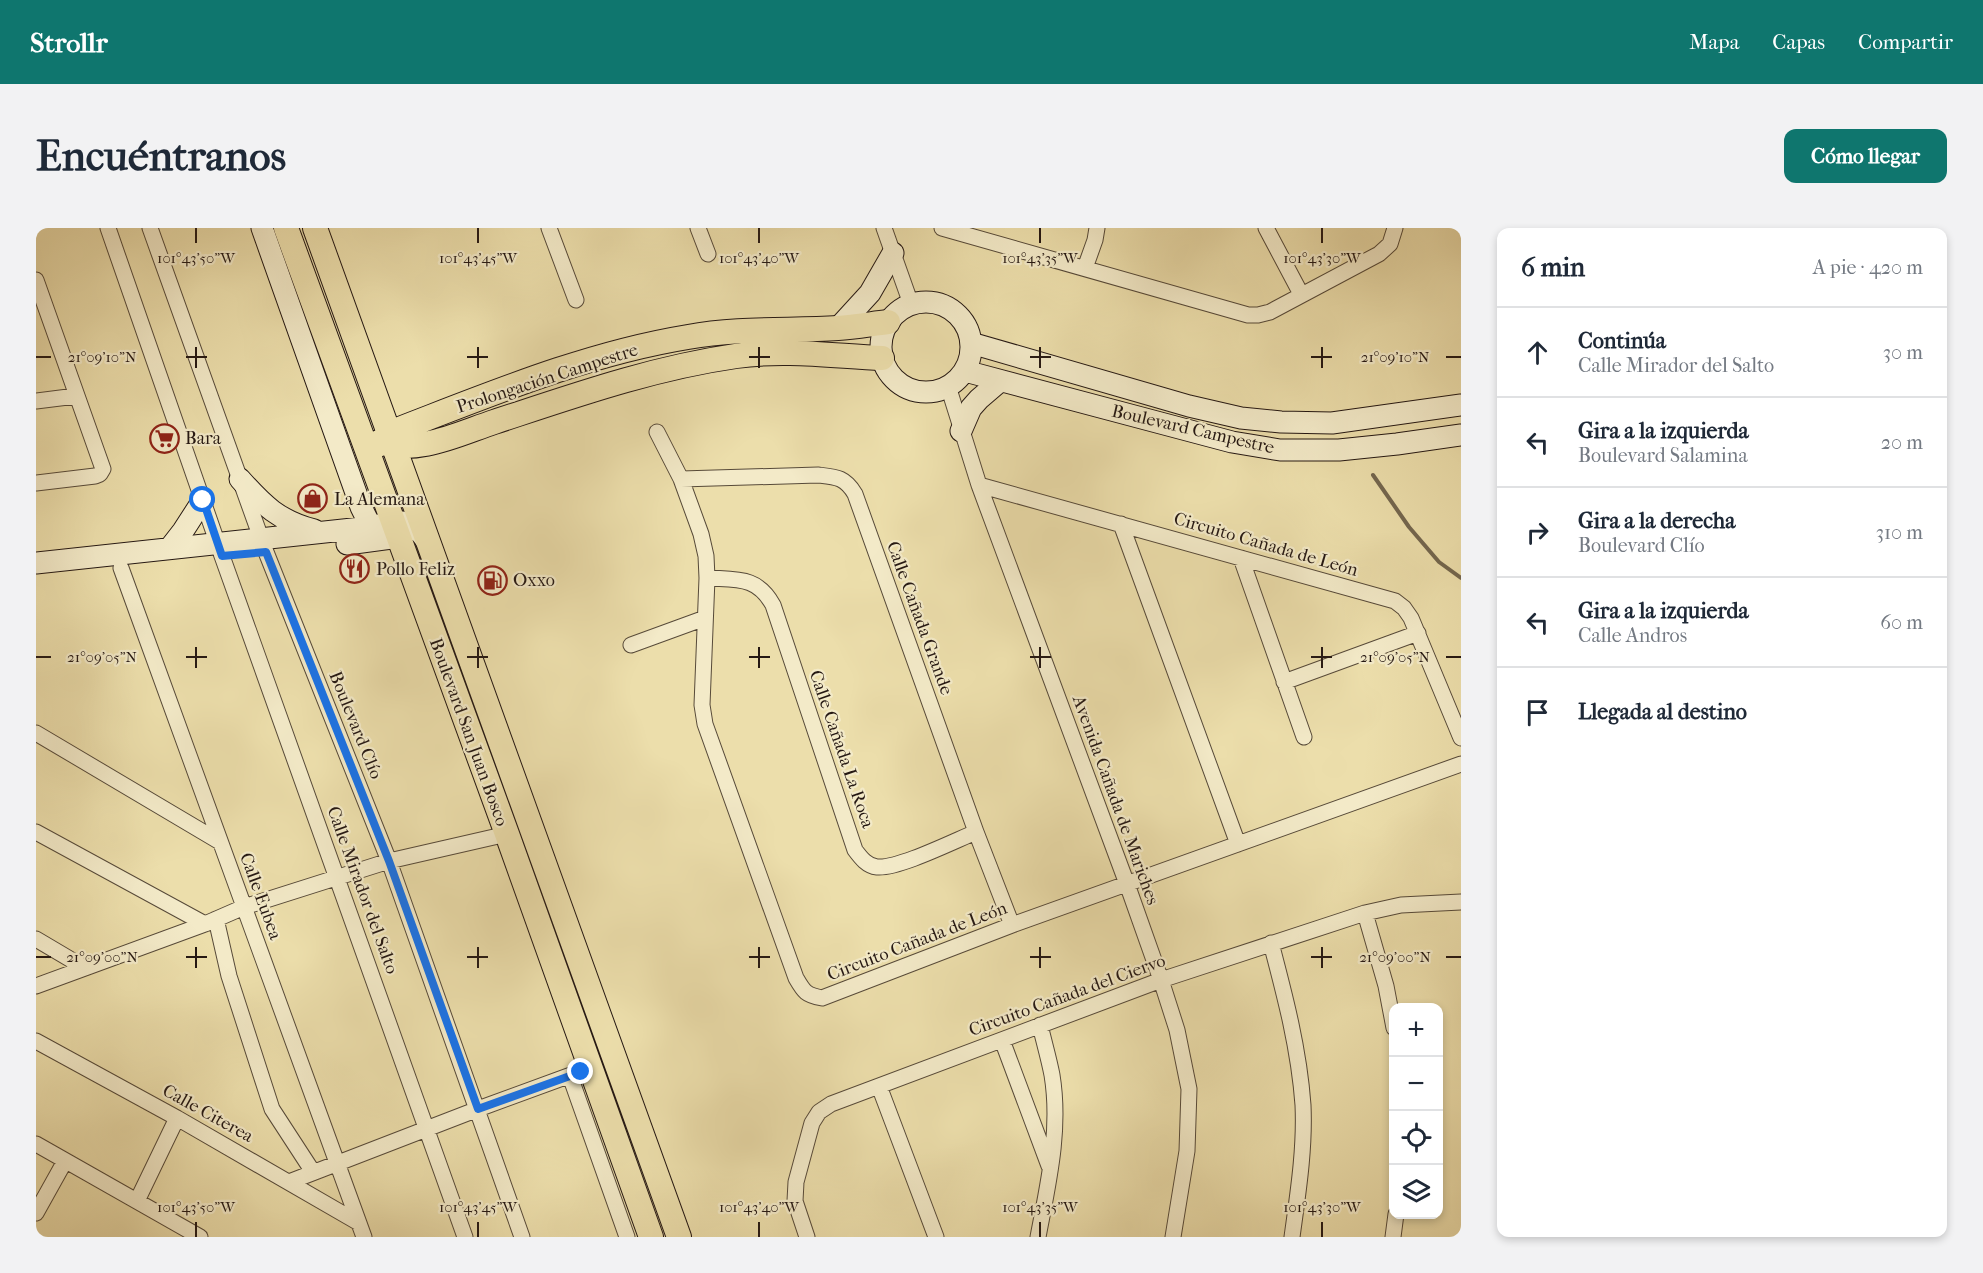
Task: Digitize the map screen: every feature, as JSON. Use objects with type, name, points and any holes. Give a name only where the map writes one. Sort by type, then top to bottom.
[{"type":"main road","name":"Boulevard San Juan Bosco","points":[[286,228],[373,469],[406,537],[412,536],[428,544],[679,1237]]},
{"type":"main road","name":"Boulevard San Juan Bosco","points":[[315,228],[378,404],[387,440],[400,522],[507,834],[580,1072],[651,1237]]},
{"type":"main road","name":"Prolongación Campestre","points":[[387,440],[474,401],[599,356],[677,339],[730,332],[838,328],[888,322]]},
{"type":"main road","name":"Prolongación Campestre","points":[[387,440],[416,446],[613,383],[737,356],[778,354],[882,358]]},
{"type":"main road","points":[[344,388],[350,395],[364,397],[370,381]]},
{"type":"main road","points":[[358,428],[387,440],[376,451],[373,469]]},
{"type":"main road","points":[[400,522],[419,460],[425,452],[444,438]]},
{"type":"street","name":"Calle Mirador del Salto","points":[[108,228],[220,550],[465,1237]]},
{"type":"street","name":"Boulevard Clío","points":[[150,228],[264,545],[389,861],[522,1237]]},
{"type":"street","points":[[262,228],[361,507],[400,522]]},
{"type":"street","points":[[549,228],[576,300]]},
{"type":"street","points":[[698,228],[708,254]]},
{"type":"street","points":[[884,228],[911,304]]},
{"type":"street","points":[[942,228],[1248,315],[1270,312],[1379,254],[1390,244],[1395,228]]},
{"type":"street","points":[[1000,228],[1006,245]]},
{"type":"street","points":[[1085,268],[1097,228]]},
{"type":"street","points":[[1266,228],[1301,294]]},
{"type":"street","points":[[838,328],[870,293],[893,253]]},
{"type":"street","points":[[36,280],[43,319],[76,396],[103,470],[95,476],[36,483]]},
{"type":"street","points":[[928,301],[944,305],[957,314],[967,327],[971,343],[970,356],[965,371],[948,386],[922,392],[909,388],[897,381],[888,371],[882,358],[881,340],[888,322],[894,314],[911,304],[928,301]]},
{"type":"street","name":"Boulevard Campestre","points":[[971,343],[1125,388],[1241,418],[1332,423],[1461,405]]},
{"type":"street","name":"Boulevard Campestre","points":[[965,371],[1232,442],[1280,450],[1339,450],[1461,435]]},
{"type":"street","points":[[961,431],[971,408],[1000,381]]},
{"type":"street","name":"Avenida Cañada de Mariches","points":[[948,386],[979,485],[1127,885],[1177,1030],[1189,1089],[1187,1151],[1173,1237]]},
{"type":"street","points":[[36,401],[76,396]]},
{"type":"street","points":[[378,404],[398,415],[405,416],[457,401],[474,401]]},
{"type":"street","name":"Circuito Cañada de León","points":[[657,432],[681,479],[701,534],[706,556],[702,705],[705,724],[796,978],[804,991],[811,996],[822,999],[1012,925],[1461,764]]},
{"type":"street","name":"Calle Cañada Grande","points":[[681,479],[818,475],[848,482],[855,494],[976,832],[1012,925]]},
{"type":"street","points":[[240,479],[260,502],[281,518],[295,525],[320,532]]},
{"type":"street","name":"Circuito Cañada de León","points":[[979,485],[1395,601],[1404,608],[1418,633],[1461,738]]},
{"type":"street","points":[[169,549],[203,500]]},
{"type":"street","points":[[264,545],[320,532],[400,522]]},
{"type":"street","points":[[36,577],[121,567],[400,522]]},
{"type":"street","points":[[1121,524],[1238,844]]},
{"type":"street","points":[[36,563],[169,549],[220,550]]},
{"type":"street","points":[[1240,558],[1304,737]]},
{"type":"street","name":"Calle Eubea","points":[[121,567],[362,1230]]},
{"type":"street","name":"Calle Cañada La Roca","points":[[707,578],[740,580],[755,584],[766,593],[773,605],[855,850],[862,861],[875,867],[892,866],[976,832]]},
{"type":"street","points":[[631,645],[705,618]]},
{"type":"street","points":[[1284,682],[1418,633]]},
{"type":"street","points":[[36,733],[220,842]]},
{"type":"street","points":[[36,832],[210,922],[272,1109],[313,1172]]},
{"type":"street","points":[[36,986],[210,922],[244,907],[338,876],[389,861],[507,834]]},
{"type":"street","name":"Circuito Cañada del Ciervo","points":[[807,1237],[795,1201],[796,1182],[813,1123],[819,1112],[831,1104],[1161,980],[1271,943],[1365,913],[1401,905],[1461,902]]},
{"type":"street","points":[[1365,913],[1389,1003]]},
{"type":"street","points":[[36,939],[85,968]]},
{"type":"street","points":[[1271,943],[1295,1040],[1303,1106],[1301,1172],[1292,1237]]},
{"type":"street","points":[[1038,1237],[1051,1171],[1055,1124],[1052,1075],[1040,1025]]},
{"type":"street","points":[[1002,1040],[1051,1171]]},
{"type":"street","name":"Calle Citerea","points":[[36,1041],[289,1182],[362,1230]]},
{"type":"street","points":[[289,1182],[580,1072],[627,1237]]},
{"type":"street","points":[[879,1086],[936,1237]]},
{"type":"street","points":[[137,1201],[177,1118]]},
{"type":"street","points":[[36,1144],[200,1237]]},
{"type":"street","points":[[36,1213],[65,1161]]},
{"type":"street","points":[[1392,1237],[1395,1219]]},
{"type":"waterway","points":[[1373,475],[1409,527],[1439,562],[1461,578]]},
{"type":"place","name":"Bara","points":[[164,438]]},
{"type":"place","name":"La Alemana","points":[[313,499]]},
{"type":"place","name":"Pollo Feliz","points":[[355,569]]},
{"type":"place","name":"Oxxo","points":[[492,580]]},
{"type":"route","points":[[203,500],[222,556],[266,552],[389,861],[478,1109],[581,1072]]}]
